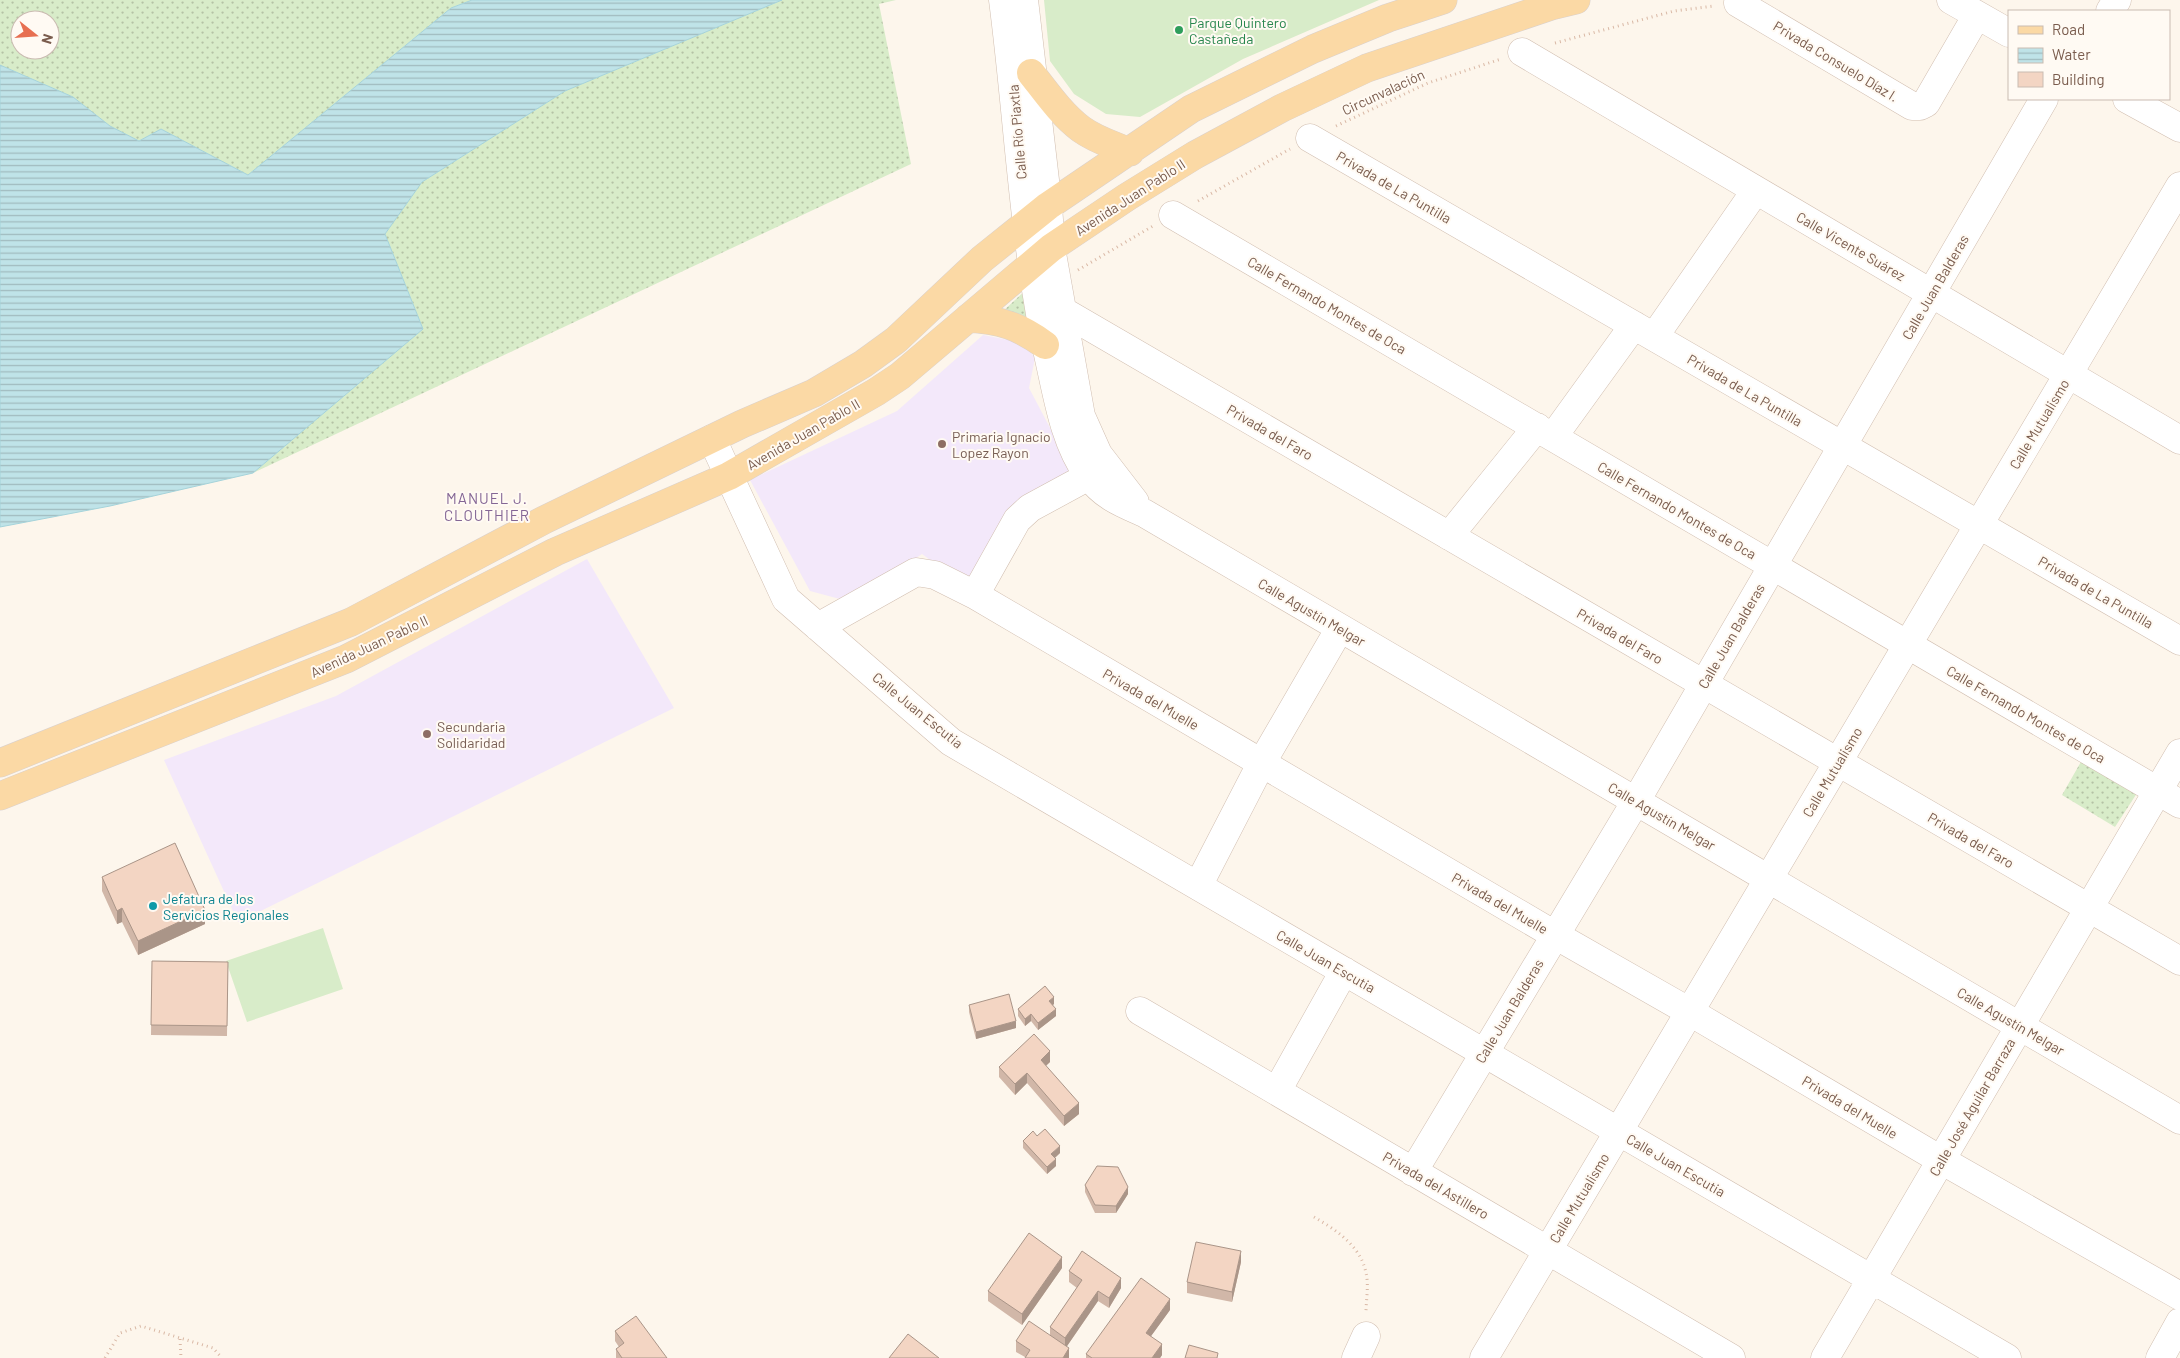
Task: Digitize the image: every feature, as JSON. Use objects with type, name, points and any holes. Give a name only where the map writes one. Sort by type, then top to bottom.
[{"type":"main road","points":[[0,763],[351,622],[544,520],[814,392],[863,364],[896,340],[982,259],[1048,206],[1191,109],[1313,49],[1388,18],[1443,0]]},
{"type":"main road","name":"Avenida Juan Pablo II","points":[[0,796],[346,659],[555,552],[729,476],[876,392],[900,376],[1041,256],[1127,197],[1195,155],[1282,108],[1367,68],[1558,2]]},
{"type":"main road","points":[[1032,73],[1056,105],[1079,128],[1103,142],[1130,152]]},
{"type":"main road","points":[[968,318],[986,319],[1014,326],[1045,344]]},
{"type":"main road","points":[[478,556],[491,585]]},
{"type":"street","name":"Calle Río Piaxtla","points":[[1003,0],[1026,225],[1041,256]]},
{"type":"street","name":"Calle Río Piaxtla","points":[[1024,0],[1048,206],[1041,256]]},
{"type":"street","points":[[1952,0],[2008,32]]},
{"type":"street","name":"Privada Consuelo Díaz I.","points":[[1738,3],[1912,106],[1920,106],[1926,103],[1978,15]]},
{"type":"street","name":"Calle Vicente Suárez","points":[[1522,52],[2180,440]]},
{"type":"street","name":"Calle Juan Balderas","points":[[1414,1172],[1484,1052],[1636,801],[2043,100]]},
{"type":"street","points":[[2129,100],[2180,128]]},
{"type":"street","name":"Privada de La Puntilla","points":[[1310,138],[2180,641]]},
{"type":"street","name":"Calle Mutualismo","points":[[1484,1358],[2180,186]]},
{"type":"street","points":[[1449,536],[1545,432],[1644,331],[1756,190]]},
{"type":"street","name":"Calle Fernando Montes de Oca","points":[[1173,215],[2169,798]]},
{"type":"street","name":"Calle Agustín Melgar","points":[[1041,256],[1056,282],[1082,416],[1098,454],[1144,513]]},
{"type":"street","name":"Calle Agustín Melgar","points":[[1041,256],[1045,344],[1065,428],[1089,476],[1110,498],[1144,513],[2180,1120]]},
{"type":"street","name":"Privada del Faro","points":[[1061,310],[2180,961]]},
{"type":"street","name":"Avenida Juan Pablo II","points":[[712,439],[729,476]]},
{"type":"street","name":"Calle Juan Escutia","points":[[729,476],[786,599],[951,742],[2007,1358]]},
{"type":"street","points":[[975,595],[1017,520],[1030,508],[1089,476]]},
{"type":"street","name":"Privada del Muelle","points":[[818,627],[916,572],[935,575],[975,595],[1941,1160],[2180,1296]]},
{"type":"street","points":[[1198,886],[1261,764],[1340,628]]},
{"type":"street","name":"Calle José Aguilar Barraza","points":[[1825,1358],[2089,908],[2169,798],[2180,753]]},
{"type":"street","points":[[1277,1091],[1344,971]]},
{"type":"street","name":"Privada del Astillero","points":[[1140,1011],[1731,1358]]},
{"type":"street","points":[[2160,1358],[2180,1322]]},
{"type":"path","name":"Circunvalación","points":[[1056,282],[1310,138],[1428,84],[1522,52],[1674,11],[1738,3]]},
{"type":"path","points":[[1314,1217],[1335,1230],[1360,1254],[1367,1274],[1361,1347]]},
{"type":"path","points":[[105,1358],[120,1332],[141,1326],[213,1348],[222,1358]]},
{"type":"path","points":[[180,1338],[181,1358]]},
{"type":"shaded area","name":"Primaria Ignacio Lopez Rayon","points":[[983,335],[1023,343],[1035,358],[1029,388],[1076,477],[968,588],[922,554],[851,602],[810,591],[750,480],[897,411]]},
{"type":"shaded area","name":"Secundaria Solidaridad","points":[[587,559],[674,708],[238,922],[164,760],[336,696]]},
{"type":"green space","points":[[0,0],[472,0],[451,8],[248,175],[161,129],[139,141],[110,126],[73,97],[0,65]]},
{"type":"green space","points":[[782,0],[896,0],[879,4],[911,164],[253,473],[423,329],[385,234],[422,182],[565,91]]},
{"type":"green space","name":"Parque Quintero Castañeda","points":[[1044,0],[1379,0],[1243,59],[1140,117],[1106,114],[1074,94],[1050,61]]},
{"type":"green space","points":[[1029,287],[1034,325],[1001,313]]},
{"type":"green space","points":[[2086,753],[2141,787],[2115,827],[2062,795]]},
{"type":"green space","points":[[323,928],[343,989],[247,1022],[226,961]]},
{"type":"water","points":[[472,0],[782,0],[565,91],[422,182],[385,234],[423,329],[253,473],[110,506],[0,527],[0,65],[73,97],[110,126],[139,141],[161,129],[248,175],[451,8]]},
{"type":"building","name":"Jefatura de los Servicios Regionales","points":[[175,843],[205,910],[138,941],[122,908],[117,911],[102,877]]},
{"type":"building","points":[[152,961],[228,962],[227,1026],[151,1025]]},
{"type":"building","points":[[1045,986],[1054,997],[1049,1001],[1056,1009],[1038,1023],[1031,1014],[1025,1019],[1018,1009]]},
{"type":"building","points":[[1009,994],[1016,1021],[976,1032],[969,1005]]},
{"type":"building","points":[[1034,1034],[1050,1051],[1041,1060],[1079,1103],[1064,1116],[1027,1073],[1015,1084],[999,1067]]},
{"type":"building","points":[[1045,1129],[1060,1146],[1051,1154],[1056,1159],[1047,1167],[1023,1141],[1033,1131],[1037,1136]]},
{"type":"building","points":[[1097,1166],[1118,1167],[1128,1187],[1116,1206],[1095,1205],[1085,1185]]},
{"type":"building","points":[[1029,1233],[1062,1257],[1022,1314],[988,1291]]},
{"type":"building","points":[[1196,1242],[1241,1251],[1232,1292],[1187,1282]]},
{"type":"building","points":[[1082,1251],[1121,1278],[1109,1298],[1098,1291],[1065,1338],[1050,1327],[1082,1280],[1069,1271]]},
{"type":"building","points":[[1141,1278],[1170,1299],[1146,1333],[1162,1344],[1152,1358],[1092,1358],[1086,1354]]},
{"type":"building","points":[[636,1316],[667,1358],[622,1358],[616,1349],[624,1343],[615,1331]]},
{"type":"building","points":[[1029,1321],[1069,1348],[1063,1358],[1025,1358],[1030,1350],[1016,1341]]},
{"type":"building","points":[[908,1334],[939,1358],[889,1358]]},
{"type":"building","points":[[1189,1345],[1218,1353],[1217,1358],[1185,1358]]},
{"type":"place","name":"Parque Quintero Castañeda","points":[[1179,30]]},
{"type":"place","name":"Primaria Ignacio Lopez Rayon","points":[[942,444]]},
{"type":"place","name":"Secundaria Solidaridad","points":[[427,734]]},
{"type":"place","name":"Jefatura de los Servicios Regionales","points":[[153,906]]},
{"type":"district","name":"MANUEL J. CLOUTHIER","points":[[487,506]]}]
